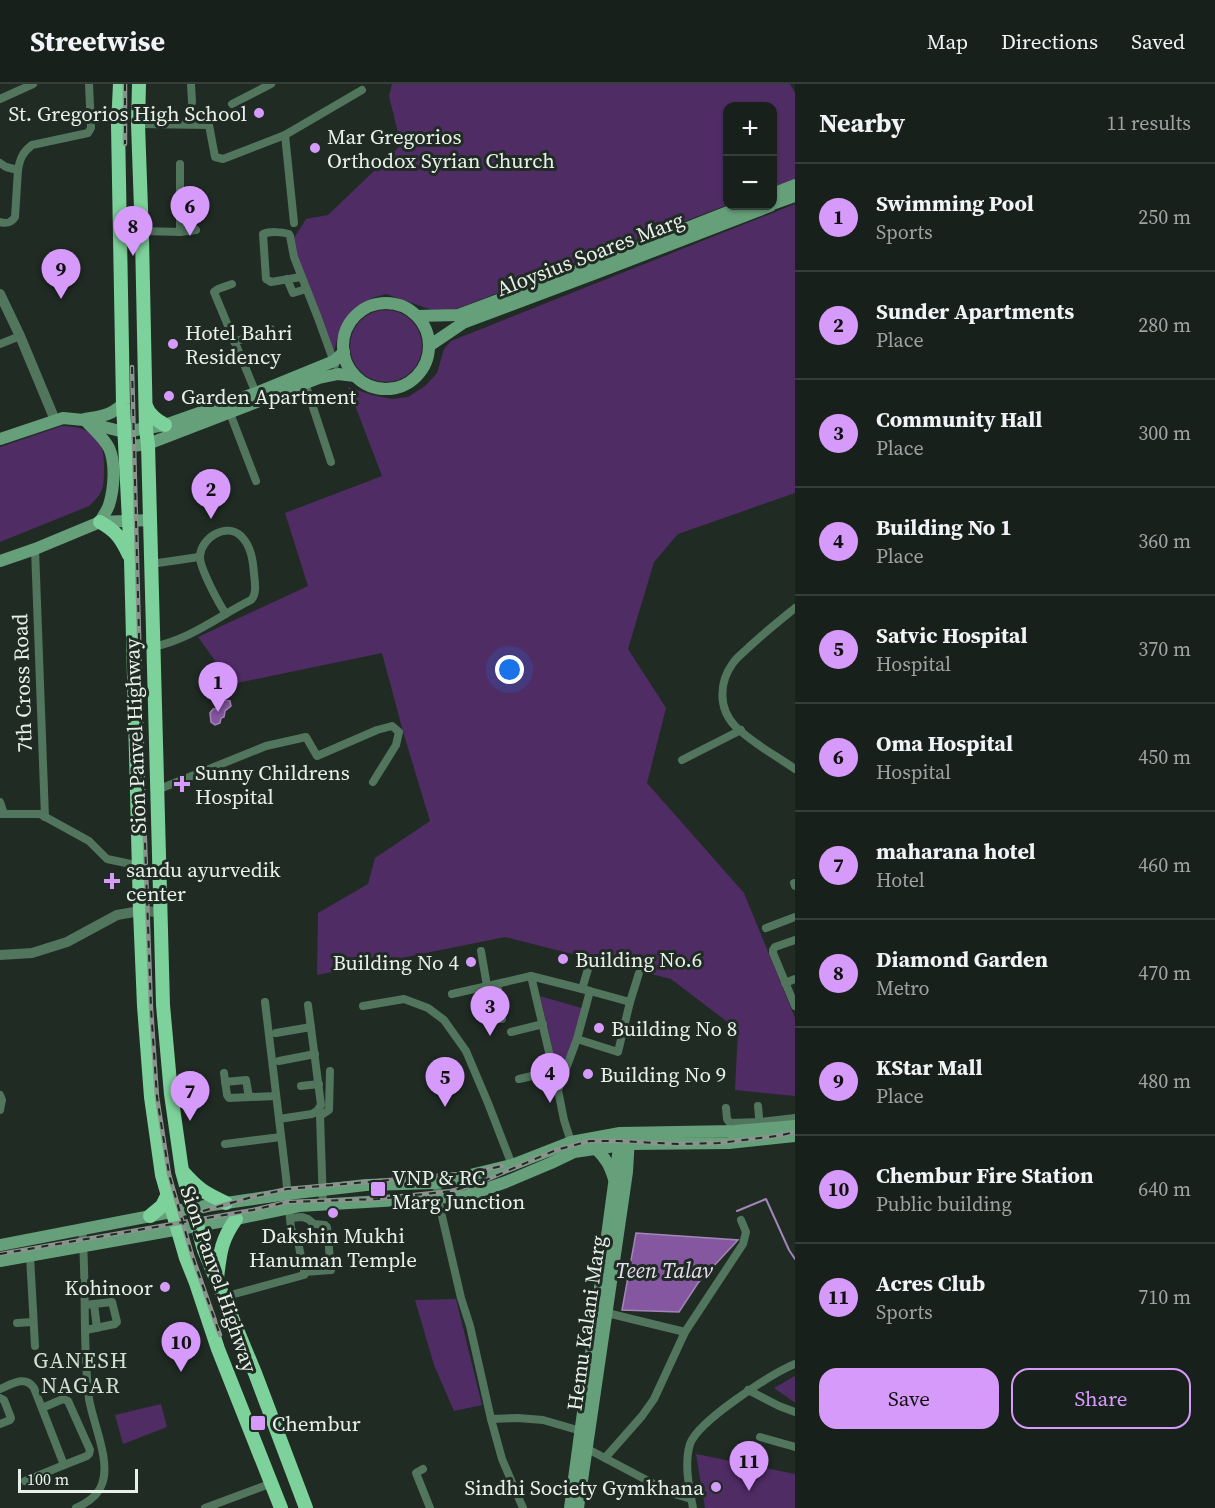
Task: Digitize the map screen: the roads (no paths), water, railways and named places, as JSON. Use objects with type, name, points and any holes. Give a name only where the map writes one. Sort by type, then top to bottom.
[{"type":"highway","name":"Sion Panvel Highway","points":[[120,84],[118,125],[123,404],[131,560],[140,911],[151,1097],[162,1175],[186,1258],[218,1349],[281,1508]]},
{"type":"highway","name":"Sion Panvel Highway","points":[[140,84],[138,124],[160,912],[163,1005],[171,1095],[182,1171],[204,1250],[255,1372],[306,1508]]},
{"type":"highway","points":[[146,406],[155,419],[175,426]]},
{"type":"highway","points":[[100,522],[113,529],[131,560]]},
{"type":"highway","points":[[182,1171],[205,1193],[226,1203]]},
{"type":"highway","points":[[150,1216],[162,1206],[168,1194]]},
{"type":"highway","points":[[216,1281],[220,1251],[227,1232],[236,1219]]},
{"type":"main road","points":[[777,192],[795,185]]},
{"type":"main road","name":"Aloysius Soares Marg","points":[[777,203],[795,196]]},
{"type":"main road","name":"Aloysius Soares Marg","points":[[651,247],[734,210]]},
{"type":"main road","name":"Aloysius Soares Marg","points":[[429,346],[463,323],[624,257],[757,210]]},
{"type":"main road","name":"Aloysius Soares Marg","points":[[417,316],[458,315],[597,268]]},
{"type":"main road","points":[[381,303],[407,308],[417,316],[424,325],[429,346],[427,361],[420,374],[409,383],[395,388],[381,389],[355,376],[347,364],[344,338],[349,325],[357,315],[368,307],[381,303]]},
{"type":"main road","points":[[0,439],[63,418],[84,420],[124,432],[175,426],[198,420],[303,378],[334,361],[344,351]]},
{"type":"main road","points":[[303,378],[319,378],[338,374],[355,376]]},
{"type":"main road","points":[[84,420],[114,412],[123,404]]},
{"type":"main road","points":[[84,420],[100,435],[109,448],[112,464],[109,507],[100,522]]},
{"type":"main road","points":[[125,447],[148,444],[175,426]]},
{"type":"main road","points":[[0,561],[100,522],[150,520]]},
{"type":"main road","points":[[0,1261],[236,1219],[290,1213],[323,1204],[466,1196],[498,1185],[572,1147],[625,1139],[729,1137],[795,1126]]},
{"type":"main road","points":[[760,1131],[795,1136]]},
{"type":"main road","points":[[572,1147],[596,1149],[625,1139]]},
{"type":"main road","points":[[570,1508],[583,1446],[581,1431],[602,1312],[615,1183],[625,1139]]},
{"type":"main road","name":"Hemu Kalani Marg","points":[[578,1508],[583,1446],[602,1312],[627,1172],[625,1139]]},
{"type":"main road","points":[[596,1149],[610,1166],[615,1183]]},
{"type":"main road","points":[[0,1245],[173,1211],[287,1194],[366,1185],[437,1183],[549,1158]]},
{"type":"main road","points":[[492,1171],[498,1185]]},
{"type":"street","points":[[0,99],[33,84]]},
{"type":"street","points":[[0,222],[11,222],[15,217],[18,170],[25,151],[32,145],[88,133],[91,128],[89,84]]},
{"type":"street","points":[[191,84],[192,102]]},
{"type":"street","points":[[232,104],[271,84]]},
{"type":"street","points":[[138,124],[209,125],[215,157],[223,159],[285,135],[362,90]]},
{"type":"street","points":[[285,135],[294,223]]},
{"type":"street","points":[[0,163],[18,170]]},
{"type":"street","points":[[180,164],[180,231]]},
{"type":"street","points":[[142,231],[196,230]]},
{"type":"street","points":[[301,277],[272,282],[264,278],[263,234],[289,234],[294,257],[338,374]]},
{"type":"street","points":[[287,279],[293,293],[306,289]]},
{"type":"street","points":[[232,284],[214,292],[257,397]]},
{"type":"street","points":[[0,294],[55,420]]},
{"type":"street","points":[[234,342],[271,329]]},
{"type":"street","points":[[0,344],[20,336]]},
{"type":"street","points":[[303,378],[331,462]]},
{"type":"street","points":[[228,408],[256,481]]},
{"type":"street","points":[[153,647],[165,645],[192,634],[226,614],[254,597],[254,563],[250,549],[241,536],[229,530],[213,535],[204,542],[199,557],[204,572],[226,614]]},
{"type":"street","name":"7th Cross Road","points":[[35,549],[45,817]]},
{"type":"street","points":[[151,564],[199,557]]},
{"type":"street","points":[[795,608],[734,660],[726,674],[723,690],[723,705],[728,716],[741,730],[795,769]]},
{"type":"street","points":[[157,790],[266,746],[306,737],[317,756],[377,730],[392,726],[399,732],[396,745],[373,782]]},
{"type":"street","points":[[682,760],[741,730]]},
{"type":"street","points":[[0,802],[2,814],[40,814],[89,841],[107,859],[140,866]]},
{"type":"street","points":[[0,955],[32,953],[67,942],[117,915],[140,911],[160,912]]},
{"type":"street","points":[[766,928],[795,916]]},
{"type":"street","points":[[794,1003],[773,950],[775,947],[795,940]]},
{"type":"street","points":[[481,951],[487,986]]},
{"type":"street","points":[[558,1090],[577,1039],[591,959]]},
{"type":"street","points":[[577,1039],[618,1052],[639,973]]},
{"type":"street","points":[[452,994],[531,976],[630,1002]]},
{"type":"street","points":[[531,976],[572,1147]]},
{"type":"street","points":[[785,983],[795,979]]},
{"type":"street","points":[[497,984],[502,1019]]},
{"type":"street","points":[[363,1006],[404,999],[428,1008],[444,1020],[466,1051],[512,1166]]},
{"type":"street","points":[[265,1002],[291,1229],[298,1242],[304,1271],[332,1270],[326,1225],[314,1224],[310,1220],[290,1213]]},
{"type":"street","points":[[279,1119],[312,1114],[321,1105],[308,1005]]},
{"type":"street","points":[[511,1032],[543,1024]]},
{"type":"street","points":[[276,1033],[311,1027]]},
{"type":"street","points":[[279,1061],[315,1054]]},
{"type":"street","points":[[323,1204],[320,1116],[329,1110],[330,1071]]},
{"type":"street","points":[[519,1079],[554,1071]]},
{"type":"street","points":[[249,1096],[246,1080],[224,1078],[226,1095],[229,1098],[276,1096]]},
{"type":"street","points":[[301,1086],[318,1084]]},
{"type":"street","points":[[0,1095],[3,1100],[0,1110]]},
{"type":"street","points":[[758,1106],[760,1131]]},
{"type":"street","points":[[726,1108],[727,1119],[730,1123],[760,1131],[795,1118]]},
{"type":"street","points":[[225,1144],[281,1137]]},
{"type":"street","points":[[437,1183],[438,1198],[461,1298],[470,1326],[501,1459],[523,1508]]},
{"type":"street","points":[[386,1184],[386,1200]]},
{"type":"street","points":[[605,1458],[654,1399],[685,1332],[743,1244],[746,1232],[741,1220]]},
{"type":"street","points":[[82,1229],[90,1305],[97,1328]]},
{"type":"street","points":[[30,1256],[35,1346]]},
{"type":"street","points":[[223,1297],[304,1275]]},
{"type":"street","points":[[86,1330],[117,1322],[112,1302],[90,1305]]},
{"type":"street","points":[[76,1508],[95,1497],[103,1483],[103,1449],[89,1399],[86,1330],[90,1305]]},
{"type":"street","points":[[602,1312],[685,1332]]},
{"type":"street","points":[[17,1323],[33,1322]]},
{"type":"street","points":[[692,1503],[687,1457],[691,1441],[707,1422],[748,1390],[795,1364]]},
{"type":"street","points":[[0,1389],[22,1381],[27,1381],[34,1388],[64,1465]]},
{"type":"street","points":[[748,1390],[795,1412]]},
{"type":"street","points":[[0,1398],[4,1400],[11,1418],[0,1424]]},
{"type":"street","points":[[25,1481],[87,1456],[90,1450],[68,1401],[63,1399],[42,1408]]},
{"type":"street","points":[[491,1419],[543,1420],[581,1431]]},
{"type":"street","points":[[760,1437],[795,1447]]},
{"type":"street","points":[[583,1446],[692,1503]]},
{"type":"street","points":[[423,1469],[416,1473],[430,1508]]},
{"type":"street","points":[[206,1508],[272,1484]]},
{"type":"water","points":[[224,700],[230,701],[231,706],[225,711],[220,723],[215,725],[211,722],[210,713],[213,709],[220,708]]},
{"type":"water","name":"Teen Talav","points":[[636,1233],[738,1240],[698,1283],[679,1312],[622,1310]]},
{"type":"waterway","points":[[737,1211],[766,1199],[795,1259]]},
{"type":"railway","points":[[125,84],[125,144]]},
{"type":"railway","points":[[132,367],[143,787],[151,1008],[157,1097],[169,1174],[192,1255],[220,1335]]},
{"type":"railway","points":[[0,1254],[253,1210],[287,1202],[378,1199],[451,1191],[474,1185],[556,1150],[590,1141],[719,1143],[795,1132]]},
{"type":"railway","points":[[203,1211],[287,1189],[470,1173],[502,1166]]},
{"type":"place","name":"St. Gregorios High School","points":[[259,113]]},
{"type":"place","name":"Mar Gregorios Orthodox Syrian Church","points":[[315,148]]},
{"type":"place","name":"Oma Hospital","points":[[190,236]]},
{"type":"place","name":"Diamond Garden","points":[[133,256]]},
{"type":"place","name":"KStar Mall","points":[[61,299]]},
{"type":"place","name":"Hotel Bahri Residency","points":[[173,344]]},
{"type":"place","name":"Garden Apartment","points":[[169,396]]},
{"type":"place","name":"Sunder Apartments","points":[[211,519]]},
{"type":"place","name":"Swimming Pool","points":[[218,712]]},
{"type":"place","name":"Sunny Childrens Hospital","points":[[182,784]]},
{"type":"place","name":"sandu ayurvedik center","points":[[112,881]]},
{"type":"place","name":"Building No.6","points":[[563,959]]},
{"type":"place","name":"Building No 4","points":[[471,962]]},
{"type":"place","name":"Building No 8","points":[[599,1028]]},
{"type":"place","name":"Community Hall","points":[[490,1036]]},
{"type":"place","name":"Building No 9","points":[[588,1074]]},
{"type":"place","name":"Building No 1","points":[[550,1103]]},
{"type":"place","name":"Satvic Hospital","points":[[445,1107]]},
{"type":"place","name":"maharana hotel","points":[[190,1121]]},
{"type":"place","name":"VNP & RC Marg Junction","points":[[378,1189]]},
{"type":"place","name":"Dakshin Mukhi Hanuman Temple","points":[[333,1213]]},
{"type":"place","name":"Kohinoor","points":[[165,1287]]},
{"type":"place","name":"Chembur Fire Station","points":[[181,1372]]},
{"type":"place","name":"Chembur","points":[[258,1423]]},
{"type":"place","name":"Sindhi Society Gymkhana","points":[[716,1487]]},
{"type":"place","name":"Acres Club","points":[[749,1491]]},
{"type":"district","name":"GANESH NAGAR","points":[[81,1372]]}]
